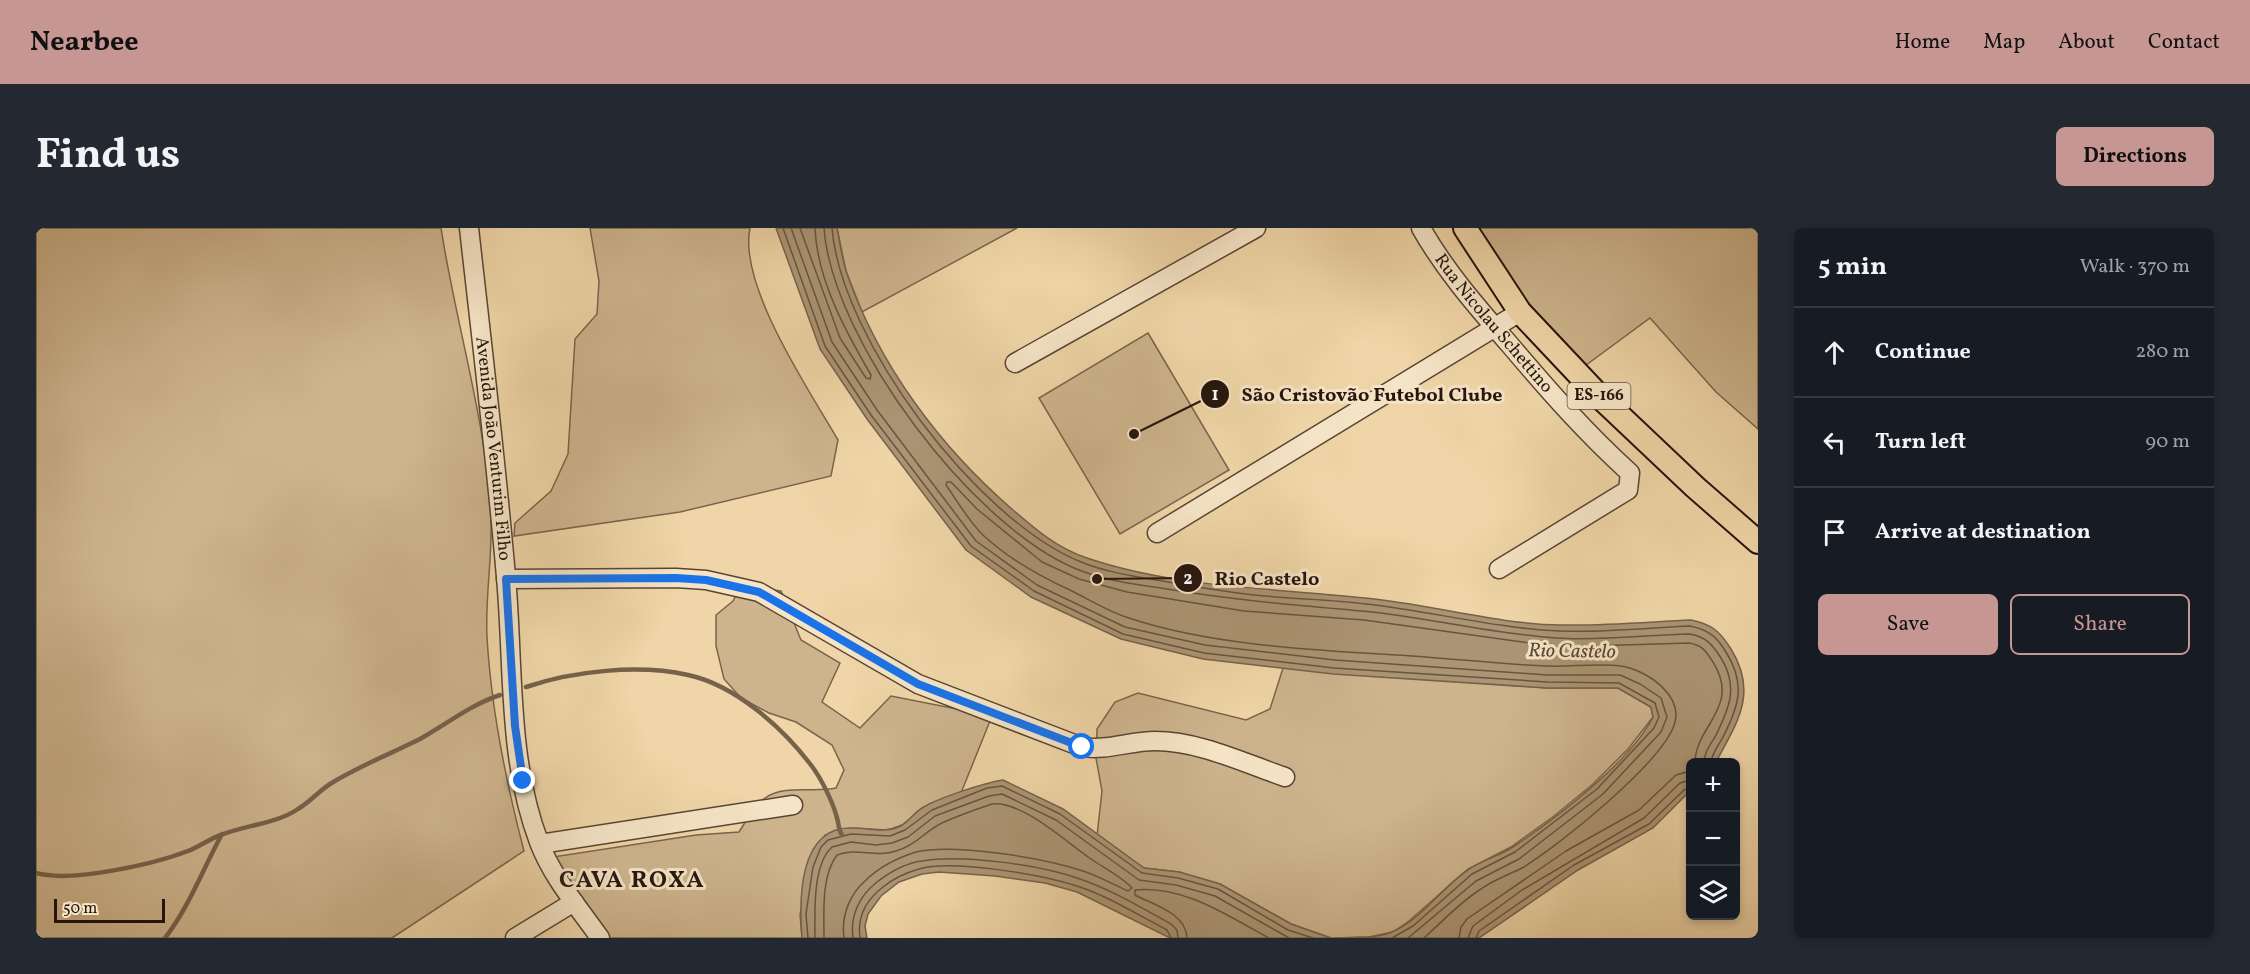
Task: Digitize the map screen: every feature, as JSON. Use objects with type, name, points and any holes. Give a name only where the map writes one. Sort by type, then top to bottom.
[{"type":"main road","name":"ES-166","points":[[1465,228],[1520,312],[1602,399],[1695,487],[1758,542]]},
{"type":"street","name":"Avenida João Venturim Filho","points":[[469,228],[506,579],[519,756],[530,813],[540,844],[574,902],[600,938]]},
{"type":"street","points":[[1015,363],[1256,228]]},
{"type":"street","name":"Rua Nicolau Schettino","points":[[1421,228],[1450,275],[1495,328],[1579,426],[1630,473],[1628,490],[1499,569]]},
{"type":"street","points":[[1157,533],[1520,312]]},
{"type":"street","points":[[506,579],[676,578],[706,580],[759,592],[918,684],[1082,747],[1094,749],[1124,744],[1170,742],[1211,752],[1285,777]]},
{"type":"street","points":[[540,844],[793,805]]},
{"type":"street","points":[[515,938],[574,902]]},
{"type":"shaded area","points":[[36,228],[441,228],[478,412],[489,486],[491,552],[487,637],[489,664],[500,745],[524,851],[392,938],[36,938]]},
{"type":"shaded area","points":[[590,228],[750,228],[749,251],[765,307],[794,366],[838,440],[831,476],[680,512],[514,536],[515,523],[551,491],[568,454],[575,339],[597,314],[599,281]]},
{"type":"shaded area","points":[[837,228],[1017,228],[862,312],[846,271]]},
{"type":"shaded area","points":[[1467,228],[1758,228],[1758,429],[1716,392],[1650,318],[1578,371]]},
{"type":"shaded area","points":[[1148,333],[1229,470],[1120,534],[1039,398]]},
{"type":"shaded area","points":[[741,586],[781,591],[801,640],[840,663],[822,702],[860,728],[891,696],[962,710],[990,721],[961,793],[929,804],[902,825],[888,830],[851,828],[825,835],[800,914],[802,938],[605,938],[553,857],[696,835],[739,832],[754,809],[765,798],[781,791],[836,788],[844,770],[832,745],[796,722],[769,713],[741,698],[724,679],[716,646],[716,615],[733,601]]},
{"type":"shaded area","points":[[1283,668],[1547,688],[1618,688],[1651,707],[1653,717],[1628,749],[1593,784],[1511,847],[1468,869],[1409,921],[1393,932],[1369,937],[1331,938],[1291,924],[1220,884],[1179,872],[1144,868],[1097,836],[1102,791],[1096,758],[1097,729],[1115,702],[1138,693],[1246,720],[1270,709]]},
{"type":"water","name":"Rio Castelo","points":[[776,228],[837,228],[845,268],[860,308],[894,372],[915,402],[937,432],[986,486],[1047,538],[1066,549],[1087,558],[1155,576],[1224,586],[1389,601],[1536,624],[1577,625],[1691,620],[1710,626],[1723,637],[1739,665],[1744,693],[1738,720],[1718,758],[1686,758],[1686,795],[1653,828],[1578,870],[1479,938],[1345,938],[1370,937],[1394,931],[1414,918],[1468,870],[1513,847],[1549,821],[1610,771],[1627,752],[1653,717],[1651,707],[1618,688],[1547,688],[1333,674],[1203,659],[1121,639],[1031,597],[966,550],[867,419],[820,349]]},
{"type":"water","points":[[1003,780],[1063,809],[1144,868],[1179,872],[1220,884],[1291,924],[1331,938],[1170,938],[1077,892],[1045,883],[995,876],[939,872],[922,874],[899,882],[881,896],[868,914],[865,926],[867,938],[802,938],[802,886],[812,852],[821,839],[834,831],[852,828],[882,830],[901,826],[916,812],[939,800]]},
{"type":"waterway","points":[[526,687],[585,673],[627,670],[669,672],[706,680],[740,698],[772,722],[786,736],[819,777],[830,798],[842,835]]},
{"type":"waterway","points":[[36,873],[70,876],[112,871],[188,851],[230,832],[280,818],[302,806],[341,778],[420,739],[469,709],[500,695]]},
{"type":"waterway","points":[[165,938],[189,901],[222,834]]},
{"type":"place","name":"São Cristovão Futebol Clube","points":[[1134,434]]},
{"type":"place","name":"Rio Castelo","points":[[1097,579]]},
{"type":"district","name":"CAVA ROXA","points":[[632,881]]},
{"type":"route","points":[[523,781],[515,726],[506,579],[676,578],[706,580],[759,592],[918,684],[1082,747]]}]
